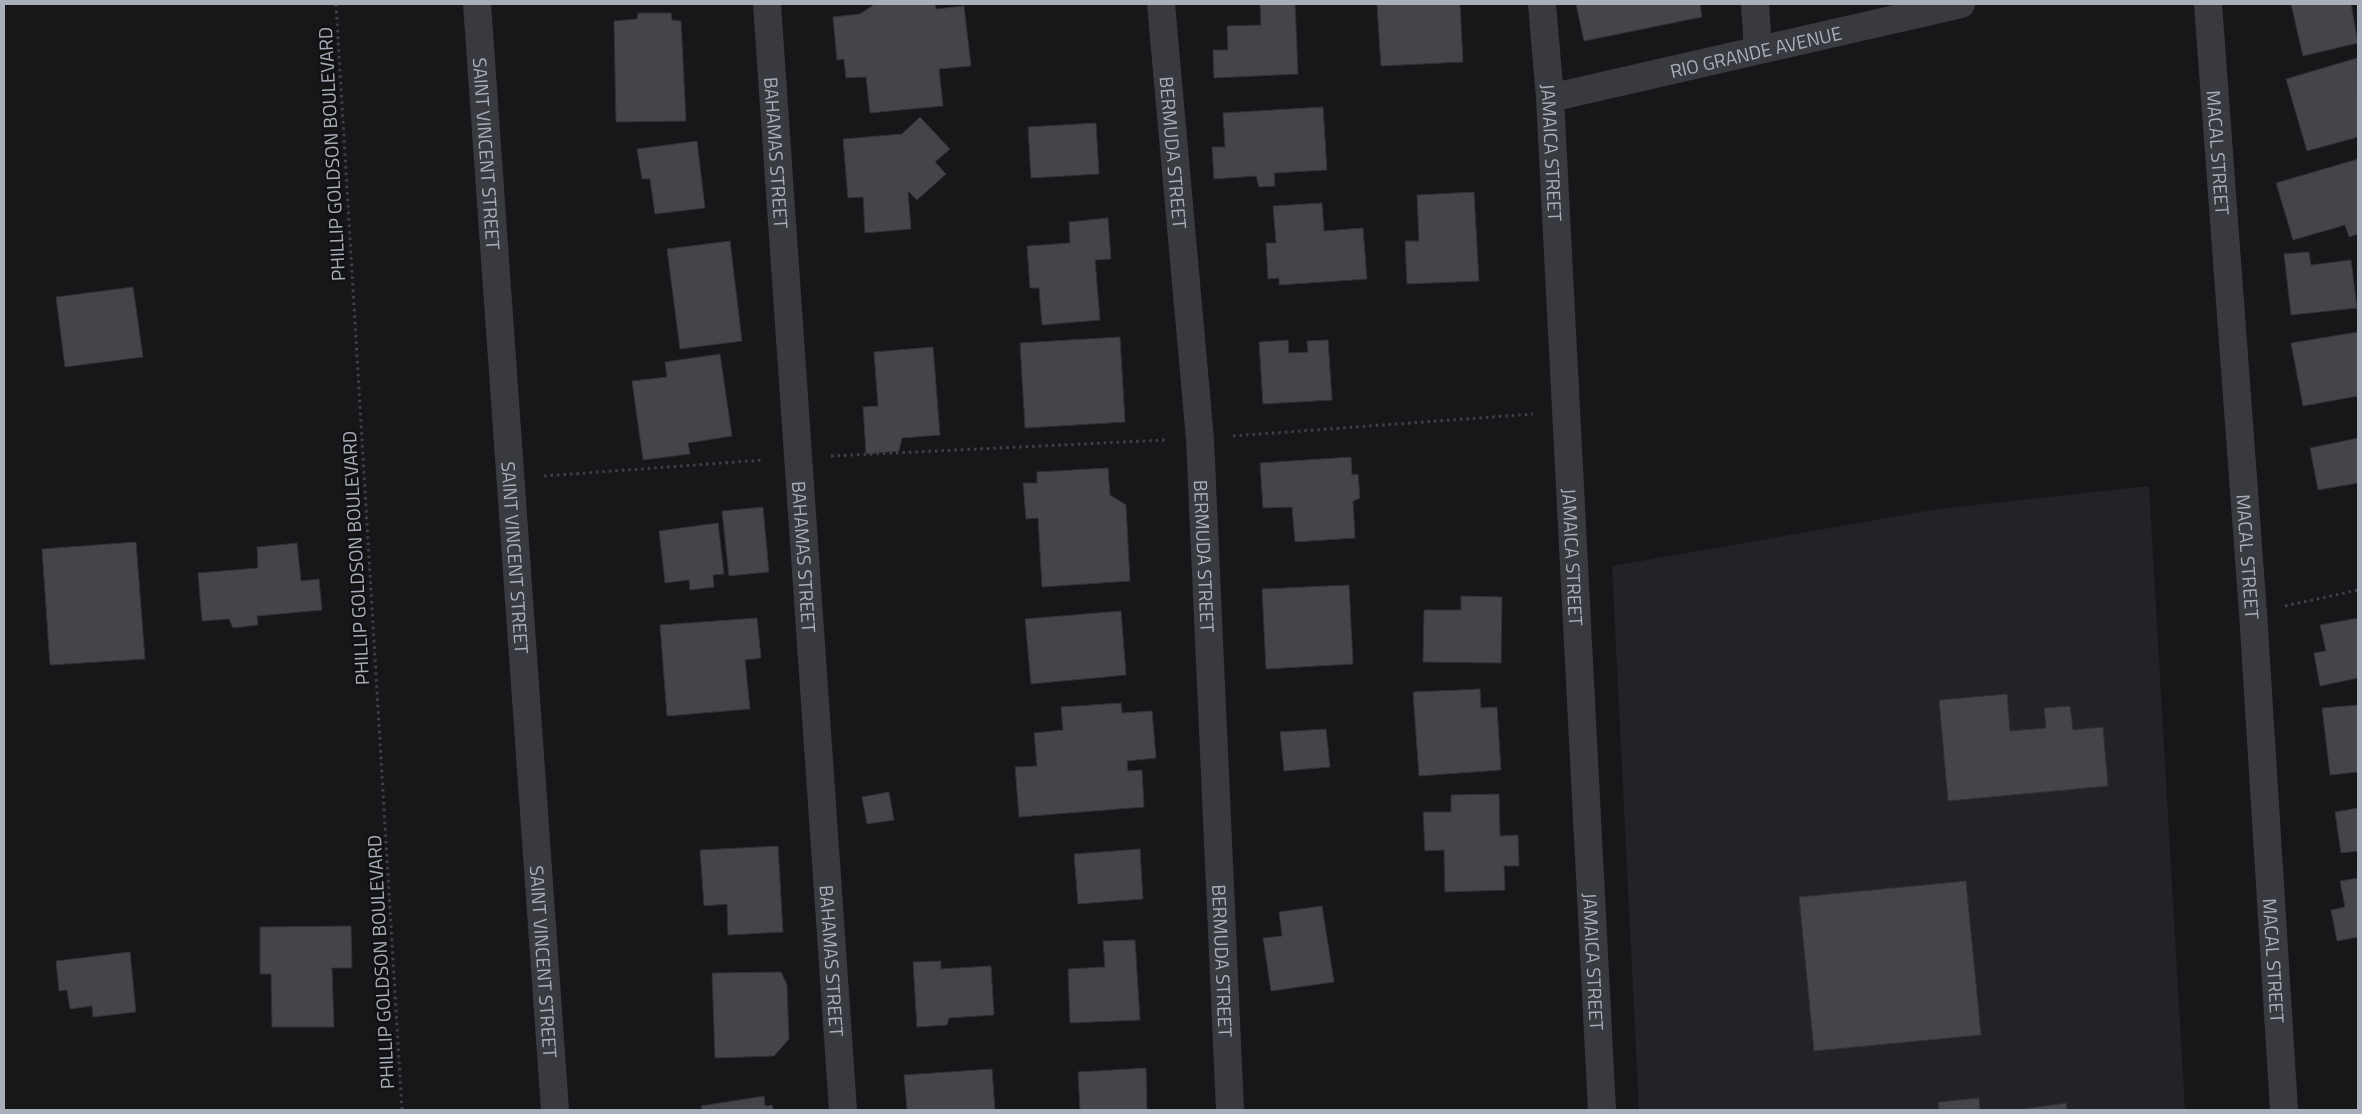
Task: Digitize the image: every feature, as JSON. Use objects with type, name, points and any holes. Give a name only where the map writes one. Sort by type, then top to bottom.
[{"type":"street","name":"SAINT VINCENT STREET","points":[[477,4],[555,1110]]},
{"type":"street","name":"BAHAMAS STREET","points":[[767,4],[843,1110]]},
{"type":"street","name":"BERMUDA STREET","points":[[1161,4],[1200,439],[1230,1110]]},
{"type":"street","name":"JAMAICA STREET","points":[[1542,4],[1550,98],[1602,1110]]},
{"type":"street","points":[[1755,4],[1758,49]]},
{"type":"street","name":"RIO GRANDE AVENUE","points":[[1550,98],[1961,4]]},
{"type":"street","name":"MACAL STREET","points":[[2208,4],[2253,612],[2284,1110]]},
{"type":"path","name":"PHILLIP GOLDSON BOULEVARD","points":[[336,4],[402,1110]]},
{"type":"path","points":[[511,478],[798,458],[1200,439],[1566,411]]},
{"type":"path","points":[[2253,612],[2358,590]]},
{"type":"shaded area","points":[[2149,486],[2185,1110],[1639,1110],[1612,566],[1938,509]]},
{"type":"building","points":[[875,4],[935,4],[936,9],[964,6],[971,66],[939,69],[943,106],[870,113],[866,77],[846,78],[844,59],[837,60],[833,17],[860,14]]},
{"type":"building","points":[[1260,4],[1295,4],[1298,74],[1214,78],[1213,50],[1228,50],[1227,26],[1261,25]]},
{"type":"building","points":[[1377,4],[1460,4],[1463,62],[1381,66]]},
{"type":"building","points":[[1576,4],[1700,4],[1702,17],[1584,41]]},
{"type":"building","points":[[2291,4],[2351,4],[2358,43],[2303,56]]},
{"type":"building","points":[[638,13],[671,13],[672,20],[681,21],[686,121],[616,122],[614,21],[637,19]]},
{"type":"building","points":[[2357,58],[2358,137],[2307,151],[2286,79]]},
{"type":"building","points":[[1323,107],[1327,170],[1274,173],[1275,186],[1259,187],[1256,176],[1214,179],[1212,147],[1225,147],[1223,113]]},
{"type":"building","points":[[920,117],[950,149],[935,162],[946,174],[917,200],[908,191],[911,229],[865,233],[863,197],[848,198],[843,139],[902,134]]},
{"type":"building","points":[[1096,123],[1099,174],[1031,178],[1028,127]]},
{"type":"building","points":[[697,141],[705,208],[655,214],[650,179],[642,179],[637,149]]},
{"type":"building","points":[[2358,159],[2358,234],[2349,237],[2345,225],[2293,240],[2276,183]]},
{"type":"building","points":[[1474,192],[1479,281],[1407,284],[1405,241],[1419,241],[1417,195]]},
{"type":"building","points":[[1322,203],[1324,231],[1363,228],[1367,279],[1279,285],[1279,278],[1268,279],[1266,243],[1276,243],[1273,206]]},
{"type":"building","points":[[1108,218],[1111,259],[1095,260],[1100,320],[1042,325],[1039,288],[1030,288],[1027,246],[1070,243],[1069,222]]},
{"type":"building","points":[[730,241],[742,341],[680,349],[667,249]]},
{"type":"building","points":[[2309,252],[2311,265],[2351,260],[2357,308],[2291,315],[2284,254]]},
{"type":"building","points":[[133,287],[143,357],[65,367],[56,297]]},
{"type":"building","points":[[2358,332],[2358,396],[2303,406],[2291,343]]},
{"type":"building","points":[[1120,337],[1125,422],[1025,428],[1020,343]]},
{"type":"building","points":[[1288,340],[1289,353],[1308,352],[1307,341],[1328,340],[1332,400],[1263,404],[1259,342]]},
{"type":"building","points":[[933,347],[940,435],[902,438],[899,451],[866,454],[863,407],[878,406],[874,352]]},
{"type":"building","points":[[720,354],[732,436],[688,443],[690,454],[643,460],[632,381],[667,377],[665,362]]},
{"type":"building","points":[[2358,438],[2358,483],[2318,490],[2310,448]]},
{"type":"building","points":[[1351,457],[1352,475],[1358,474],[1360,498],[1353,501],[1355,538],[1295,542],[1292,507],[1263,508],[1260,463]]},
{"type":"building","points":[[1108,468],[1110,495],[1126,505],[1130,581],[1042,587],[1038,518],[1026,519],[1023,483],[1037,483],[1037,472]]},
{"type":"building","points":[[763,507],[769,572],[729,576],[722,511]]},
{"type":"building","points":[[718,523],[724,574],[713,575],[714,587],[690,590],[689,580],[665,583],[659,531]]},
{"type":"building","points":[[136,542],[145,659],[50,665],[42,549]]},
{"type":"building","points":[[297,543],[301,581],[319,579],[322,610],[257,616],[258,625],[233,628],[229,619],[202,621],[198,573],[258,568],[257,547]]},
{"type":"building","points":[[1349,585],[1353,664],[1266,669],[1262,589]]},
{"type":"building","points":[[1461,596],[1502,597],[1501,663],[1423,662],[1424,610],[1461,610]]},
{"type":"building","points":[[1121,611],[1126,675],[1031,684],[1025,619]]},
{"type":"building","points":[[757,618],[761,658],[745,660],[750,709],[667,716],[660,625]]},
{"type":"building","points":[[2358,618],[2358,678],[2320,686],[2314,653],[2326,651],[2320,625]]},
{"type":"building","points":[[1480,689],[1481,708],[1497,707],[1501,770],[1419,776],[1413,692]]},
{"type":"building","points":[[2007,694],[2010,731],[2046,728],[2044,708],[2070,706],[2073,730],[2103,727],[2108,786],[1948,801],[1939,700]]},
{"type":"building","points":[[1121,703],[1122,713],[1152,711],[1156,758],[1127,761],[1128,771],[1142,770],[1144,807],[1019,817],[1015,767],[1037,766],[1034,733],[1063,730],[1061,707]]},
{"type":"building","points":[[2358,705],[2358,772],[2330,775],[2322,708]]},
{"type":"building","points":[[1326,729],[1330,767],[1284,771],[1280,732]]},
{"type":"building","points":[[889,792],[894,820],[867,824],[862,797]]},
{"type":"building","points":[[1499,794],[1500,836],[1518,835],[1519,866],[1504,866],[1505,890],[1445,892],[1444,850],[1425,851],[1423,812],[1451,812],[1451,795]]},
{"type":"building","points":[[2358,808],[2358,851],[2341,853],[2335,812]]},
{"type":"building","points":[[778,846],[783,932],[728,935],[727,904],[704,906],[700,850]]},
{"type":"building","points":[[1140,849],[1143,899],[1078,904],[1074,854]]},
{"type":"building","points":[[2358,878],[2358,937],[2337,941],[2331,910],[2345,907],[2340,881]]},
{"type":"building","points":[[1966,881],[1981,1035],[1814,1051],[1799,897]]},
{"type":"building","points":[[1322,906],[1334,982],[1271,991],[1263,938],[1282,936],[1279,912]]},
{"type":"building","points":[[351,926],[352,968],[332,968],[334,1027],[272,1027],[271,974],[260,974],[260,927]]},
{"type":"building","points":[[1135,940],[1140,1020],[1070,1023],[1068,969],[1105,967],[1103,941]]},
{"type":"building","points":[[130,952],[136,1012],[93,1017],[92,1006],[70,1009],[67,990],[59,991],[56,961]]},
{"type":"building","points":[[941,961],[941,969],[991,966],[994,1015],[949,1018],[947,1025],[917,1027],[913,962]]},
{"type":"building","points":[[781,972],[787,985],[789,1039],[774,1056],[715,1058],[712,973]]},
{"type":"building","points":[[1146,1068],[1147,1110],[1080,1110],[1078,1072]]},
{"type":"building","points":[[992,1069],[995,1110],[907,1110],[904,1075]]},
{"type":"building","points":[[764,1096],[765,1106],[772,1105],[773,1110],[702,1110],[701,1106]]},
{"type":"building","points":[[1979,1098],[1980,1110],[1939,1110],[1938,1102]]},
{"type":"building","points":[[2066,1103],[2067,1110],[2023,1110],[2023,1109]]}]
